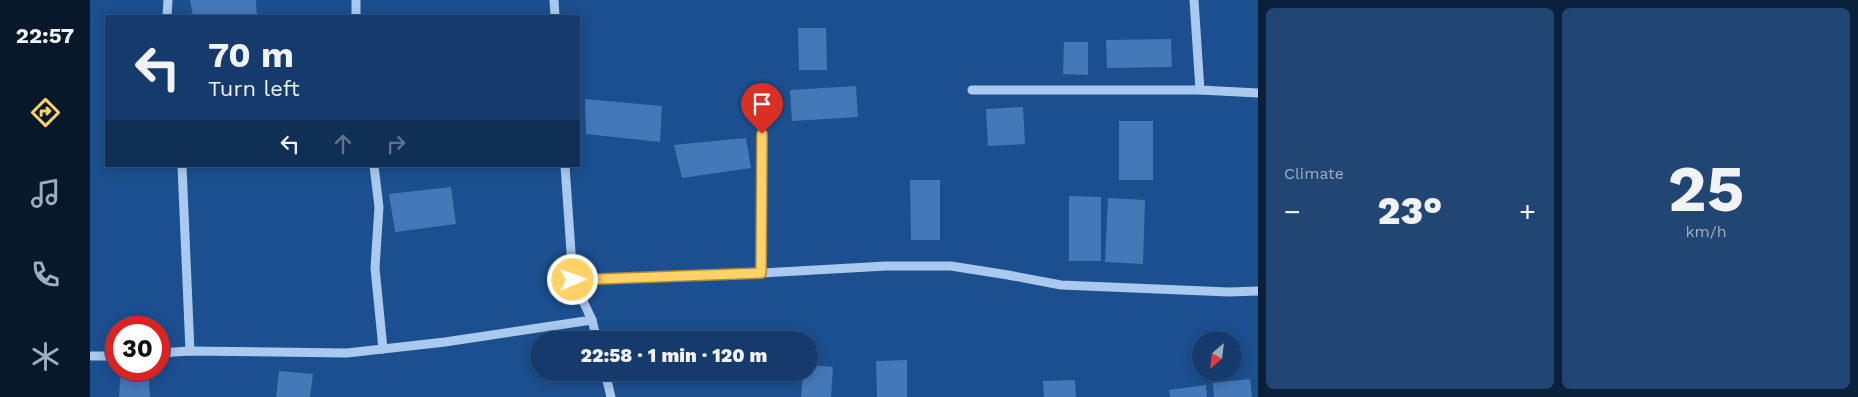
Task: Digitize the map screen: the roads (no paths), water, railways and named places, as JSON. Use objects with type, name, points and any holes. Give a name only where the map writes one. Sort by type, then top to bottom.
[{"type":"street","points":[[167,15],[168,0]]},
{"type":"street","points":[[356,0],[356,15]]},
{"type":"street","points":[[554,0],[555,15]]},
{"type":"street","points":[[1194,0],[1200,90]]},
{"type":"street","points":[[972,90],[1200,90],[1258,93]]},
{"type":"street","points":[[761,273],[762,134]]},
{"type":"street","points":[[182,167],[190,350]]},
{"type":"street","points":[[374,167],[379,207],[376,268],[382,349]]},
{"type":"street","points":[[565,167],[573,280],[592,320],[595,331]]},
{"type":"street","points":[[573,280],[886,266],[951,266],[1008,274],[1060,286],[1229,292],[1258,291]]},
{"type":"street","points":[[170,352],[190,350],[347,353],[445,342],[592,320]]},
{"type":"street","points":[[90,356],[105,356]]},
{"type":"street","points":[[607,381],[611,397]]}]
